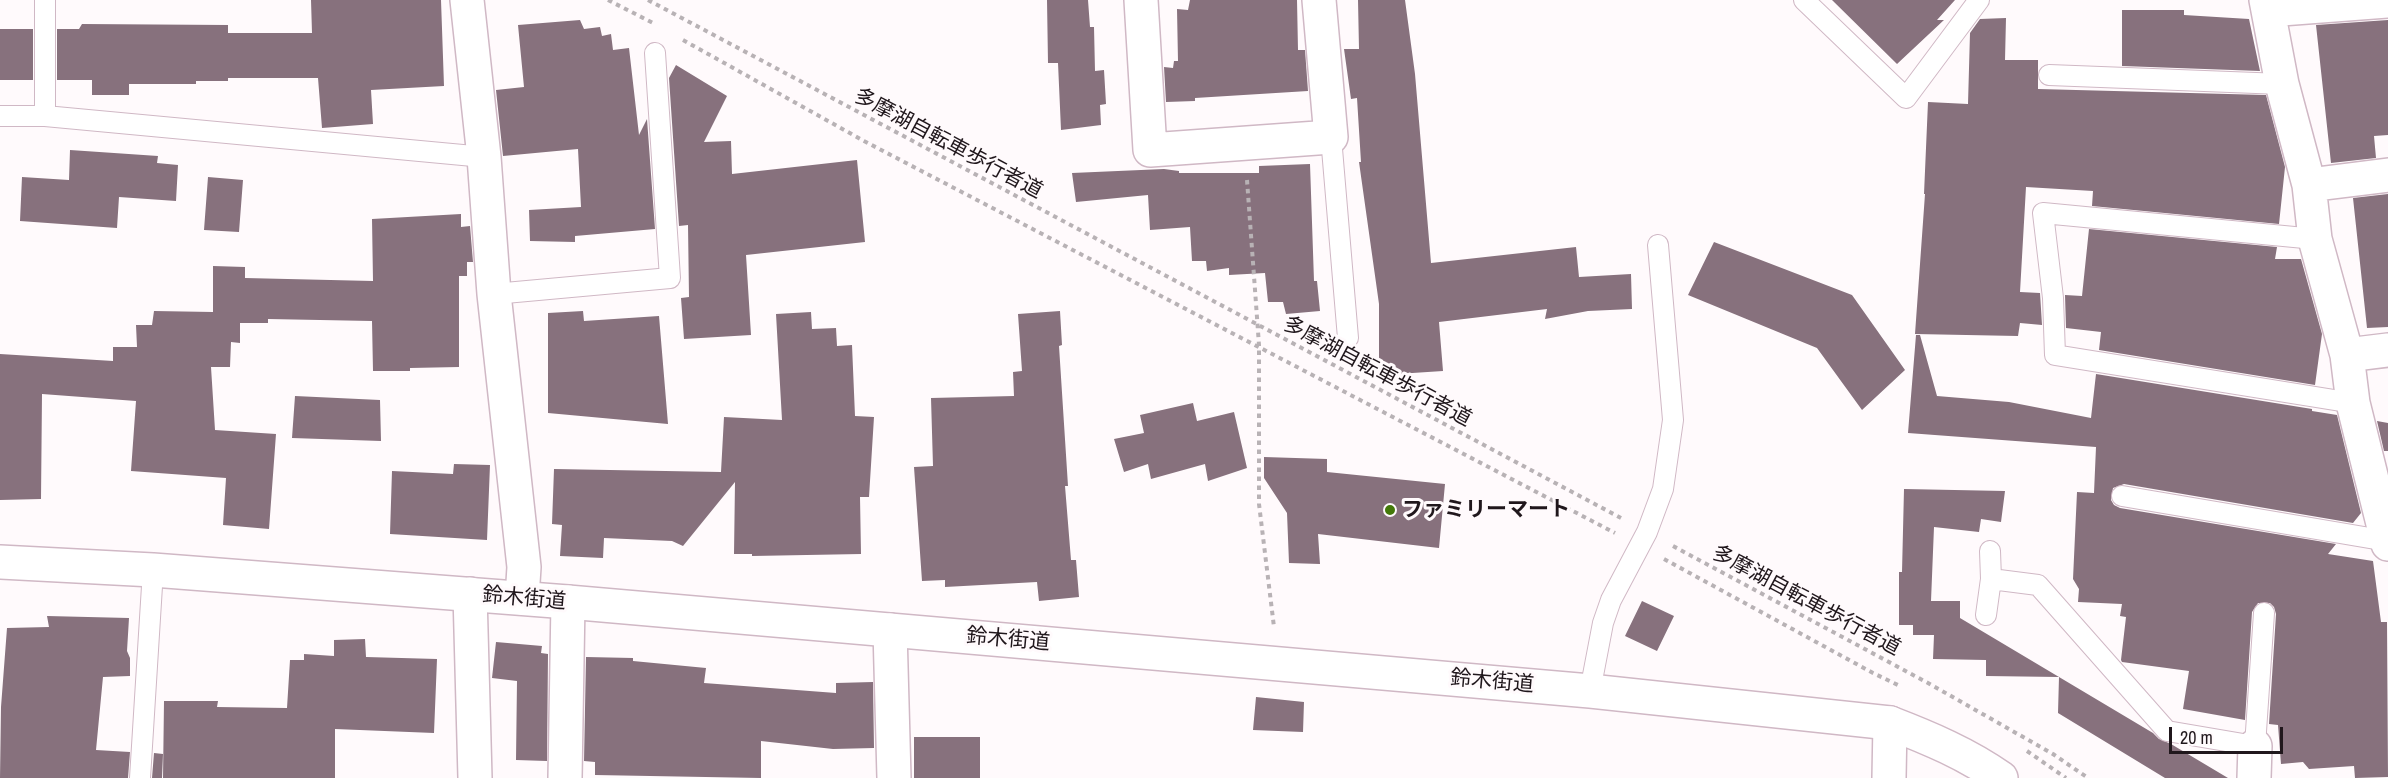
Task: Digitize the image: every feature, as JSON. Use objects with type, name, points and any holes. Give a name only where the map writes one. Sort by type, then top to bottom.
[{"type":"street","points":[[467,0],[484,157],[494,294],[524,567],[522,598]]},
{"type":"street","points":[[1141,0],[1150,150],[1331,137],[1319,0]]},
{"type":"street","points":[[2387,533],[2353,403],[2347,355],[2315,239],[2309,185],[2282,84],[2267,5],[2388,1]]},
{"type":"street","points":[[2309,185],[2388,175]]},
{"type":"street","points":[[2347,355],[2388,350]]},
{"type":"street","name":"鈴木街道","points":[[0,562],[153,570],[522,598],[1590,691],[1890,723],[1926,736],[1983,765],[2001,778]]},
{"type":"street","points":[[470,594],[475,778]]},
{"type":"street","points":[[565,778],[567,602]]},
{"type":"street","points":[[890,630],[894,778]]},
{"type":"street","points":[[1889,778],[1890,723]]},
{"type":"street","points":[[2254,778],[2255,746]]},
{"type":"lane","points":[[45,0],[45,117]]},
{"type":"lane","points":[[1804,0],[1906,98],[1979,0]]},
{"type":"lane","points":[[494,294],[670,278],[655,53]]},
{"type":"lane","points":[[2049,75],[2282,84]]},
{"type":"lane","points":[[0,116],[45,117],[484,157]]},
{"type":"lane","points":[[1331,137],[1348,338]]},
{"type":"lane","points":[[2315,239],[2043,213],[2054,298],[2055,355],[2353,403]]},
{"type":"lane","points":[[1590,691],[1603,623],[1611,600],[1643,539],[1663,489],[1673,420],[1658,245]]},
{"type":"lane","points":[[2121,496],[2387,533]]},
{"type":"lane","points":[[1986,615],[1991,579],[1990,551]]},
{"type":"lane","points":[[140,778],[153,570]]},
{"type":"lane","points":[[1991,579],[2038,585],[2167,731],[2255,746],[2264,613]]},
{"type":"path","points":[[608,0],[663,28]]},
{"type":"path","name":"多摩湖自転車歩行者道","points":[[648,0],[1256,325],[1643,539],[1928,683],[2053,754],[2088,778]]},
{"type":"path","points":[[673,34],[864,141],[1259,345],[1643,539],[1873,673],[1905,688]]},
{"type":"path","points":[[1245,144],[1259,345],[1259,504],[1278,663]]},
{"type":"path","points":[[2025,750],[2066,778]]},
{"type":"building","points":[[311,0],[441,0],[444,86],[371,90],[373,124],[322,128],[318,78],[228,78],[228,81],[196,81],[196,84],[129,84],[129,95],[92,95],[92,80],[57,80],[57,29],[79,29],[82,24],[228,25],[228,33],[312,33]]},
{"type":"building","points":[[1047,0],[1088,0],[1090,27],[1094,27],[1095,71],[1104,70],[1106,104],[1100,105],[1101,125],[1061,130],[1058,63],[1048,63]]},
{"type":"building","points":[[1190,0],[1297,0],[1298,50],[1305,50],[1308,91],[1166,102],[1164,67],[1173,68],[1174,61],[1178,61],[1177,9],[1188,10]]},
{"type":"building","points":[[1358,0],[1405,0],[1415,74],[1431,263],[1576,247],[1579,277],[1631,274],[1632,309],[1588,311],[1545,319],[1547,309],[1439,322],[1443,371],[1397,374],[1395,365],[1379,366],[1379,304],[1359,162],[1361,162],[1357,98],[1351,99],[1344,49],[1359,49]]},
{"type":"building","points":[[1832,0],[1955,0],[1937,20],[1944,20],[1897,64]]},
{"type":"building","points":[[2122,10],[2184,10],[2184,15],[2249,19],[2260,71],[2122,66]]},
{"type":"building","points":[[2006,18],[2005,60],[2038,60],[2038,89],[2266,95],[2285,167],[2279,224],[2092,206],[2093,191],[2026,187],[2020,292],[2040,293],[2042,325],[2020,323],[2018,336],[1915,334],[1925,194],[1928,102],[1968,104],[1970,33],[1980,19]]},
{"type":"building","points":[[580,20],[584,29],[600,27],[602,36],[611,34],[613,50],[629,48],[639,135],[647,119],[655,229],[575,236],[575,242],[530,241],[529,210],[581,207],[578,149],[503,156],[496,90],[524,87],[518,25]]},
{"type":"building","points":[[2388,20],[2388,135],[2374,136],[2376,158],[2331,163],[2316,25]]},
{"type":"building","points":[[0,29],[33,29],[33,80],[0,80]]},
{"type":"building","points":[[676,65],[727,96],[704,142],[731,141],[732,174],[857,160],[865,242],[746,255],[751,335],[684,339],[681,298],[689,297],[688,225],[679,226],[669,78]]},
{"type":"building","points":[[70,150],[158,156],[157,163],[178,165],[176,201],[119,197],[117,228],[20,221],[22,177],[69,180]]},
{"type":"building","points":[[1310,164],[1314,281],[1317,281],[1320,311],[1286,314],[1283,302],[1268,302],[1265,273],[1229,275],[1229,268],[1207,271],[1206,261],[1192,261],[1190,227],[1150,230],[1148,195],[1076,202],[1072,173],[1164,169],[1179,171],[1179,173],[1259,173],[1259,166]]},
{"type":"building","points":[[208,177],[243,180],[239,232],[204,230]]},
{"type":"building","points":[[2388,194],[2388,327],[2367,328],[2353,198]]},
{"type":"building","points":[[461,214],[461,227],[470,226],[473,262],[467,262],[467,276],[459,276],[459,367],[373,371],[372,321],[268,319],[268,323],[240,323],[240,343],[231,342],[230,367],[211,367],[215,430],[276,434],[269,529],[223,525],[226,478],[131,471],[136,401],[42,394],[41,499],[0,500],[0,354],[113,361],[113,347],[137,347],[136,325],[152,325],[154,311],[213,312],[213,266],[245,267],[245,278],[373,281],[372,219]]},
{"type":"building","points":[[2089,229],[2277,247],[2275,259],[2301,259],[2322,334],[2315,385],[2099,350],[2101,332],[2066,328],[2065,295],[2082,296]]},
{"type":"building","points":[[1714,242],[1852,295],[1905,370],[1862,410],[1817,348],[1688,295]]},
{"type":"building","points":[[583,311],[584,321],[659,316],[668,424],[548,413],[548,313]]},
{"type":"building","points":[[1060,311],[1062,345],[1059,346],[1068,486],[1065,486],[1071,560],[1076,560],[1079,597],[1039,601],[1037,582],[945,587],[945,580],[922,581],[914,467],[933,466],[931,398],[1014,396],[1013,372],[1022,371],[1018,314]]},
{"type":"building","points":[[811,312],[812,329],[836,328],[837,346],[852,345],[855,416],[874,417],[869,497],[860,497],[861,554],[752,556],[752,554],[734,554],[735,482],[683,546],[672,541],[604,538],[603,558],[560,556],[562,525],[552,524],[554,469],[721,472],[724,417],[782,420],[776,314]]},
{"type":"building","points":[[1916,335],[1920,335],[1937,396],[2009,402],[2091,418],[2096,374],[2337,415],[2361,513],[2353,523],[2124,484],[2113,488],[2111,500],[2120,508],[2336,544],[2328,554],[2373,561],[2381,622],[2387,622],[2388,777],[2355,778],[2354,766],[2309,769],[2303,762],[2281,764],[2278,725],[2269,724],[2276,614],[2270,603],[2258,603],[2252,612],[2245,720],[2183,709],[2189,671],[2122,662],[2126,617],[2120,616],[2122,604],[2078,602],[2079,589],[2073,579],[2077,492],[2094,493],[2096,447],[1908,433]]},
{"type":"building","points":[[295,396],[380,400],[381,441],[292,438]]},
{"type":"building","points":[[1193,403],[1197,421],[1234,412],[1247,468],[1208,481],[1205,464],[1151,479],[1148,464],[1124,472],[1114,439],[1144,433],[1140,415]]},
{"type":"building","points":[[2377,421],[2388,423],[2388,451],[2384,451]]},
{"type":"building","points":[[1264,457],[1327,459],[1327,472],[1445,484],[1439,548],[1318,534],[1320,564],[1289,563],[1287,513],[1264,478]]},
{"type":"building","points":[[454,464],[490,465],[487,540],[390,534],[392,471],[453,474]]},
{"type":"building","points":[[1904,489],[2005,491],[2001,522],[1981,519],[1979,532],[1934,527],[1931,601],[1960,601],[1960,618],[2153,733],[2159,739],[2228,778],[2165,778],[2058,713],[2059,677],[1986,676],[1986,660],[1933,659],[1934,635],[1913,635],[1913,625],[1899,625],[1899,572],[1902,572]]},
{"type":"building","points":[[1642,601],[1674,616],[1657,651],[1625,636]]},
{"type":"building","points":[[47,616],[129,618],[127,651],[130,658],[130,676],[103,677],[96,750],[130,752],[128,778],[0,778],[1,707],[7,628],[49,627]]},
{"type":"building","points":[[365,639],[366,657],[437,659],[434,733],[335,729],[335,778],[163,778],[164,701],[218,701],[217,707],[287,708],[290,660],[304,660],[304,654],[334,656],[334,640]]},
{"type":"building","points":[[496,642],[542,646],[541,653],[548,654],[547,761],[516,760],[517,681],[492,678]]},
{"type":"building","points":[[586,657],[633,658],[633,661],[706,668],[704,683],[836,693],[836,683],[873,682],[874,748],[833,749],[761,741],[761,778],[595,775],[595,762],[584,761]]},
{"type":"building","points":[[1256,697],[1304,702],[1303,732],[1253,730]]},
{"type":"building","points":[[914,737],[980,737],[980,778],[914,778]]},
{"type":"building","points":[[154,753],[163,754],[162,778],[152,778]]},
{"type":"place","name":"ファミリーマート","points":[[1390,510]]}]
